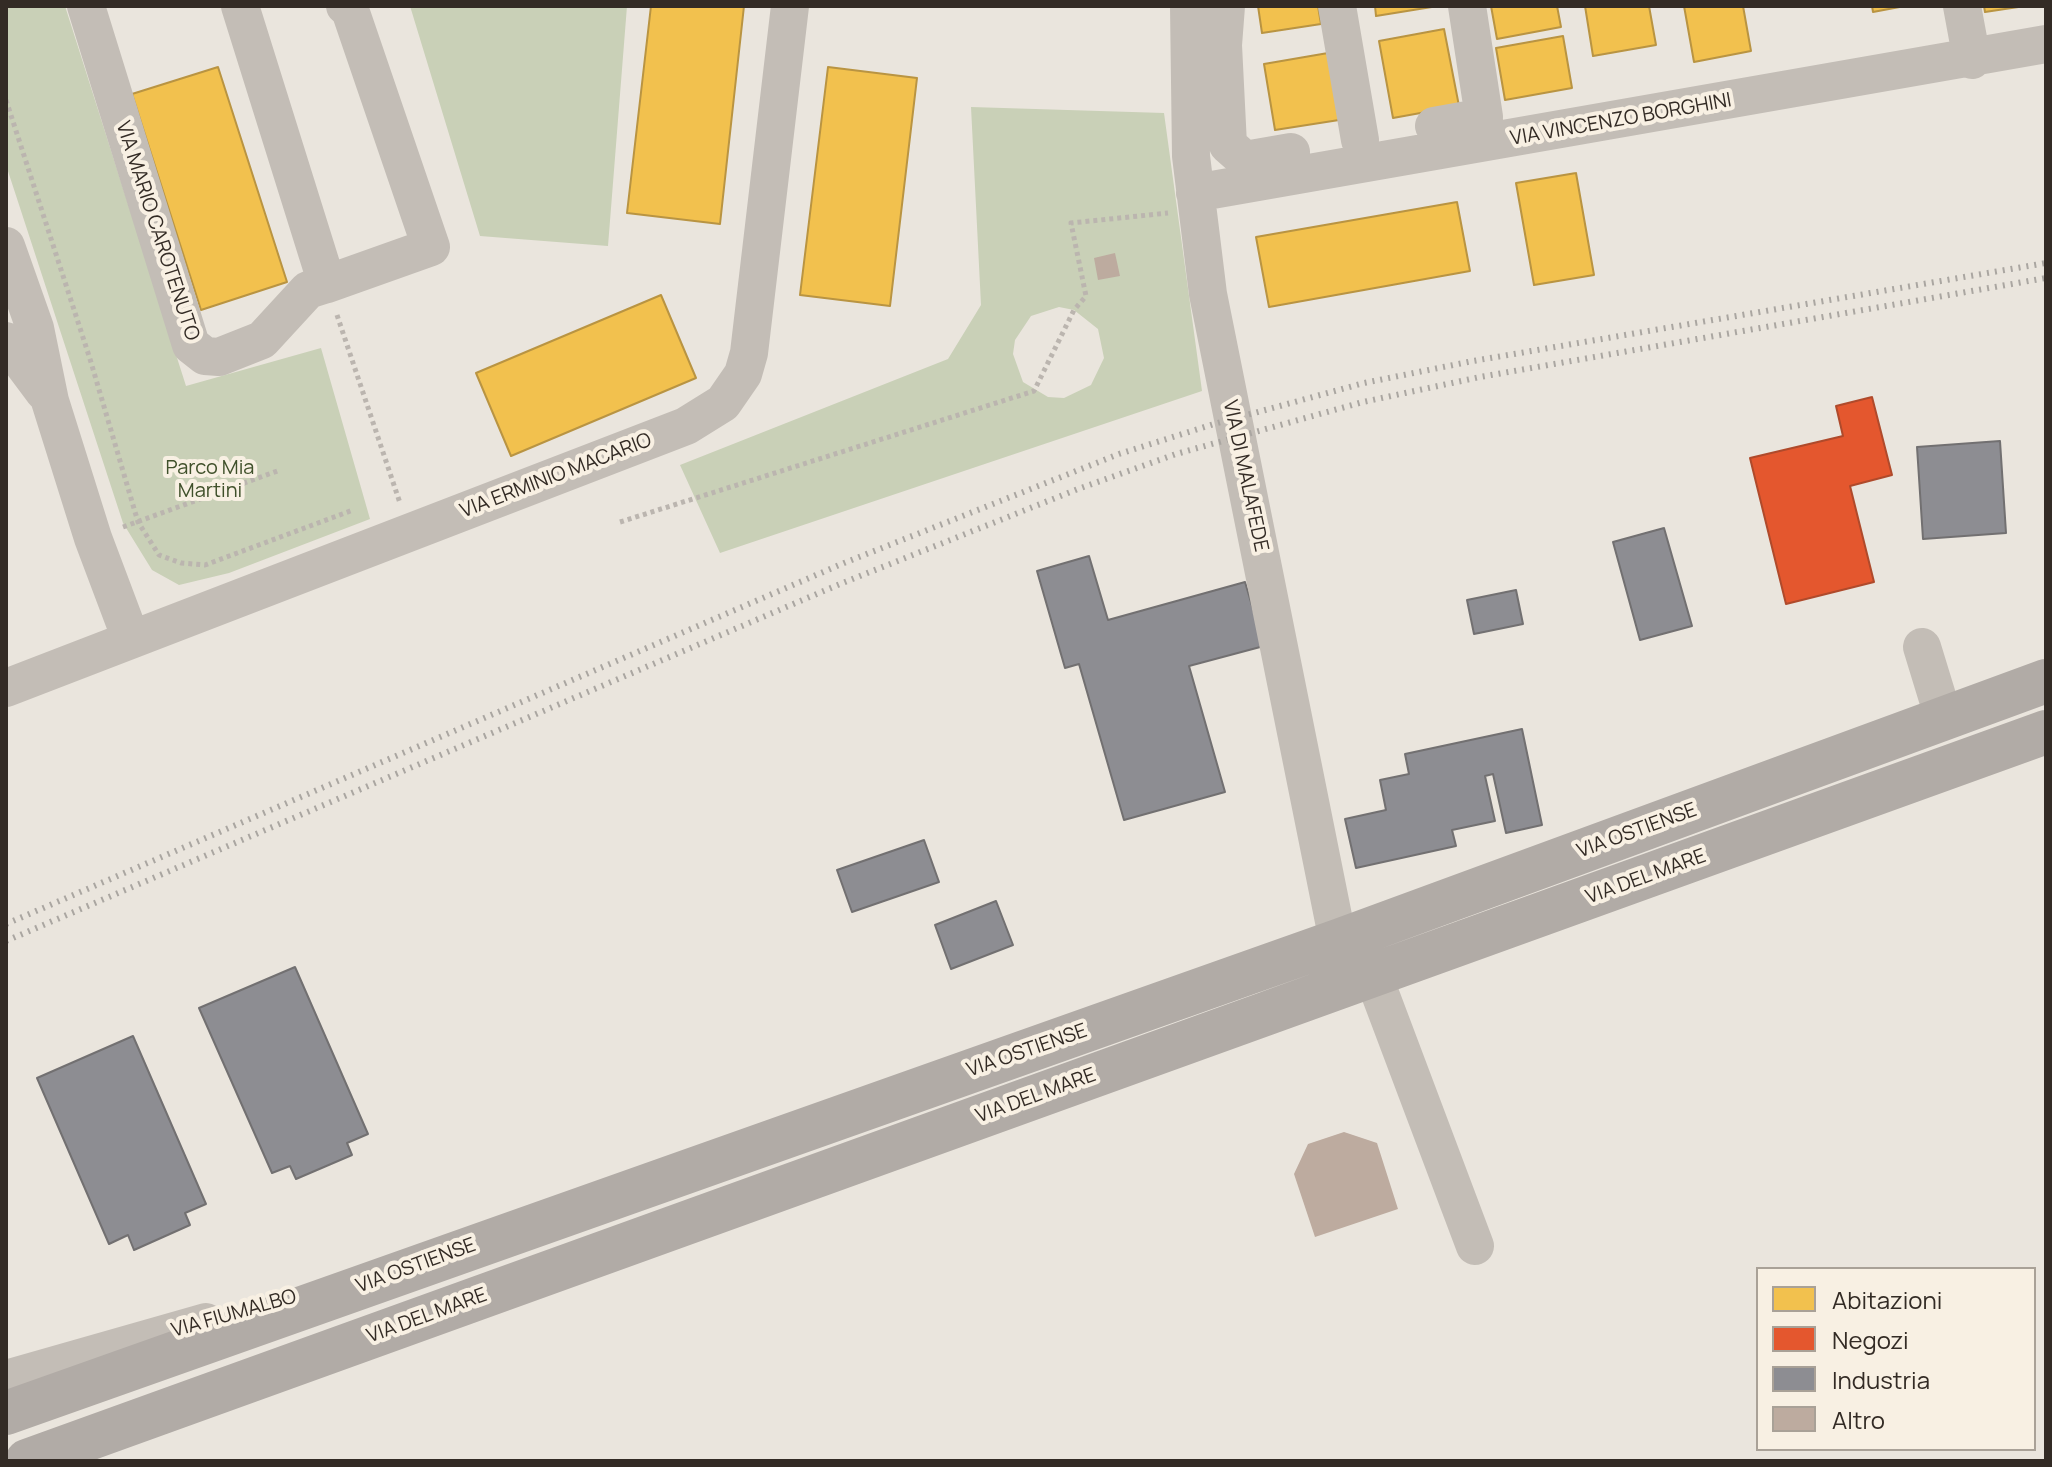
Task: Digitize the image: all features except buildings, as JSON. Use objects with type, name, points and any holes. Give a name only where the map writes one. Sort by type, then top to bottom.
[{"type":"main road","name":"VIA OSTIENSE","points":[[6,1413],[1338,941],[2046,681]]},
{"type":"main road","name":"VIA DEL MARE","points":[[27,1461],[2046,732]]},
{"type":"street","name":"VIA MARIO CAROTENUTO","points":[[86,6],[191,345],[205,356],[219,357],[262,340],[308,290],[431,247],[350,10],[345,6]]},
{"type":"street","points":[[240,6],[327,284]]},
{"type":"street","name":"VIA ERMINIO MACARIO","points":[[6,688],[698,421],[729,397],[743,374],[749,353],[790,6]]},
{"type":"street","name":"VIA DI MALAFEDE","points":[[1189,6],[1188,100],[1196,202],[1218,343],[1338,941]]},
{"type":"street","points":[[1226,6],[1223,45],[1228,145],[1245,160],[1560,105]]},
{"type":"street","points":[[1337,6],[1360,140]]},
{"type":"street","points":[[1467,6],[1484,117]]},
{"type":"street","points":[[1962,6],[1972,60]]},
{"type":"street","name":"VIA VINCENZO BORGHINI","points":[[1196,202],[2046,44]]},
{"type":"street","points":[[6,246],[35,328],[50,401],[93,538],[131,639]]},
{"type":"street","points":[[6,341],[50,401]]},
{"type":"street","points":[[1922,647],[1944,719]]},
{"type":"street","points":[[1373,975],[1475,1246]]},
{"type":"street","name":"VIA FIUMALBO","points":[[6,1379],[462,1250]]},
{"type":"path","points":[[6,100],[90,359],[138,522],[159,555],[181,563],[205,565],[353,510]]},
{"type":"path","points":[[620,522],[1034,391],[1074,310],[1086,296],[1071,223],[1196,202]]},
{"type":"path","points":[[327,284],[409,532]]},
{"type":"path","points":[[93,538],[280,470]]},
{"type":"green space","name":"Parco Mia Martini","points":[[6,6],[65,6],[186,386],[321,348],[370,519],[229,573],[179,585],[152,570],[123,523],[6,165]]},
{"type":"green space","points":[[410,6],[627,6],[608,246],[480,236]]},
{"type":"green space","points":[[971,107],[1164,113],[1202,391],[720,553],[680,465],[948,359],[981,305]],"holes":[[[1059,307],[1074,310],[1098,329],[1104,358],[1091,385],[1064,398],[1048,397],[1023,382],[1013,354],[1015,340],[1031,316]]]},
{"type":"railway","points":[[6,924],[844,563],[1119,454],[1364,383],[1473,361],[2046,263]]},
{"type":"railway","points":[[6,941],[840,584],[1078,489],[1176,454],[1363,402],[1480,377],[2046,278]]}]
